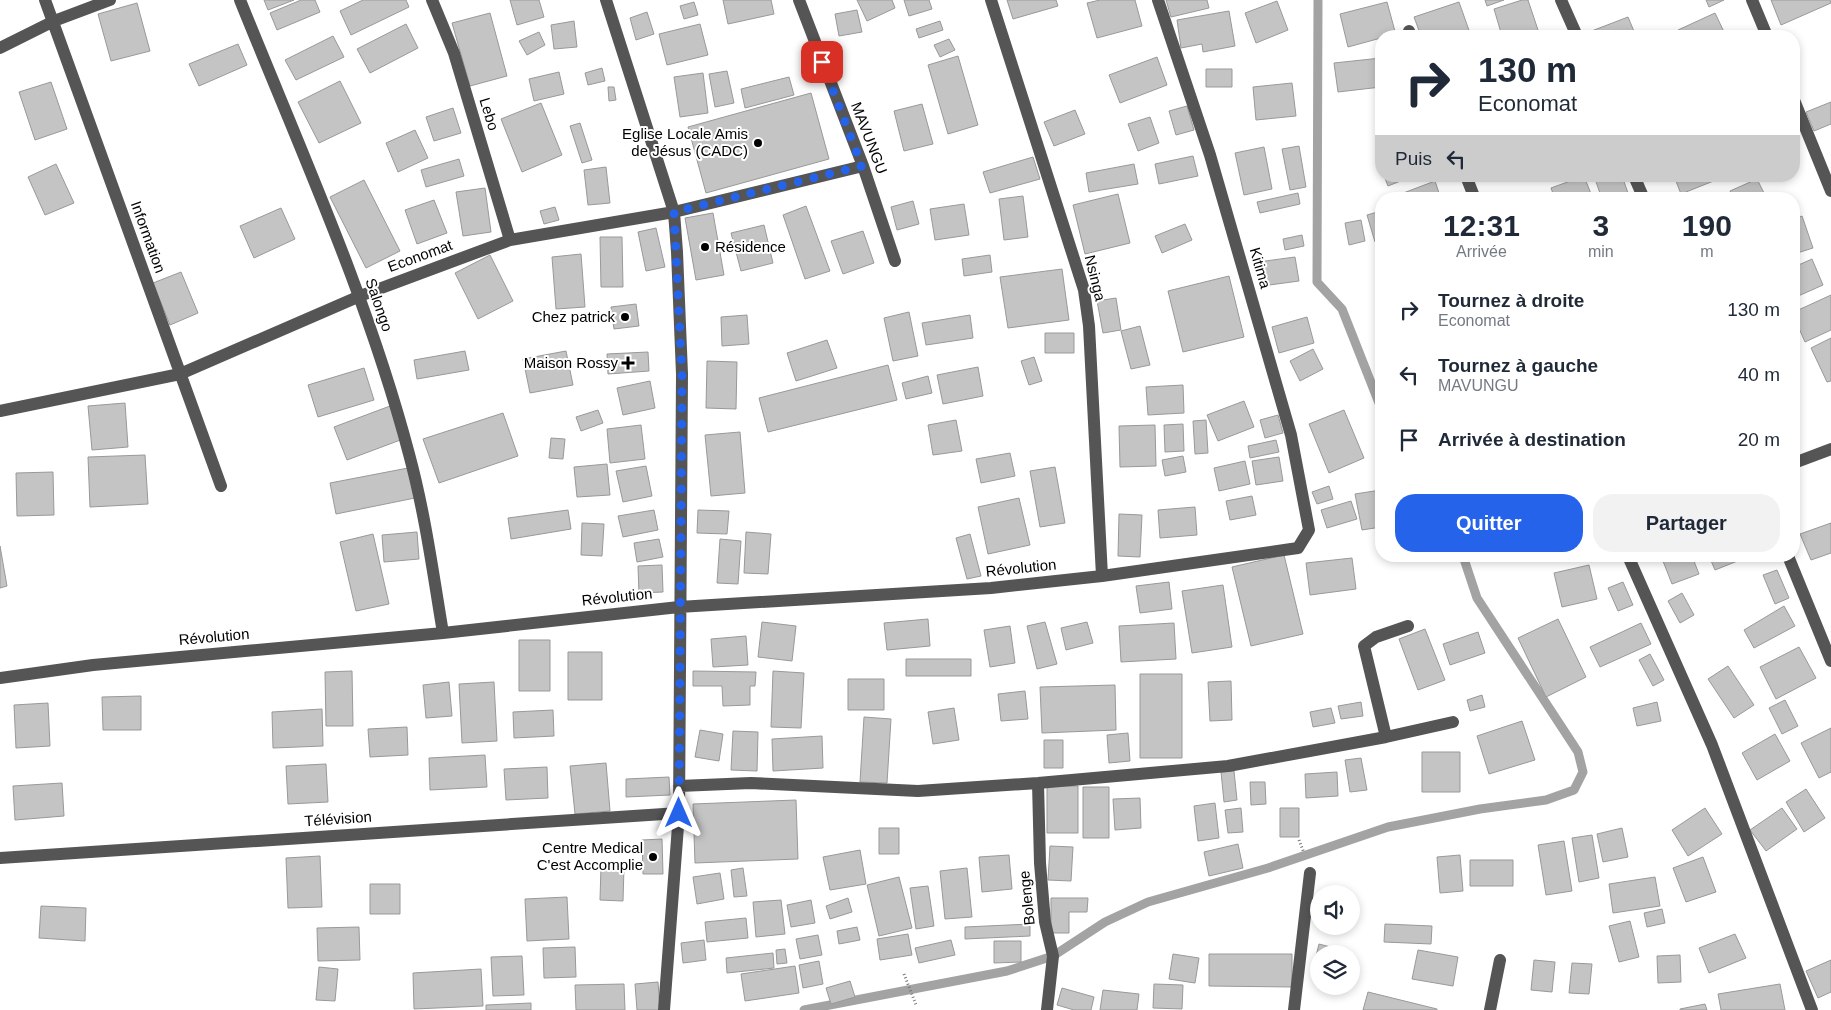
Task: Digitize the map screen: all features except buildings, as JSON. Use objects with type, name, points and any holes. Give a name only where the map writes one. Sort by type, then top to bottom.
[{"type":"street","name":"Information","points":[[45,0],[221,486]]},
{"type":"street","points":[[0,48],[54,22],[110,0]]},
{"type":"street","name":"Salongo","points":[[240,0],[360,296],[409,454],[426,528],[443,633]]},
{"type":"street","name":"Lebo","points":[[432,0],[454,53],[510,240]]},
{"type":"street","points":[[606,0],[674,212],[682,374],[679,813],[664,1009]]},
{"type":"street","name":"MAVUNGU","points":[[799,0],[862,166],[895,261]]},
{"type":"street","name":"Nsinga","points":[[991,0],[1084,290],[1089,326],[1102,576]]},
{"type":"street","name":"Kitima","points":[[1158,0],[1210,155],[1291,435],[1309,530],[1298,548]]},
{"type":"street","points":[[1561,0],[1574,30]]},
{"type":"street","points":[[1752,0],[1764,30]]},
{"type":"street","points":[[1800,115],[1831,191]]},
{"type":"street","name":"Economat","points":[[0,411],[180,374],[360,296],[510,240],[674,212],[862,166]]},
{"type":"street","points":[[1800,461],[1831,449]]},
{"type":"street","name":"Révolution","points":[[0,678],[93,665],[443,633],[679,607],[903,594],[1102,576],[1298,548]]},
{"type":"street","points":[[1631,562],[1712,745],[1812,1010]]},
{"type":"street","points":[[1790,562],[1831,661]]},
{"type":"street","points":[[1386,737],[1364,646],[1376,637],[1408,626]]},
{"type":"street","points":[[679,786],[751,783],[918,791],[1038,783],[1228,766],[1386,737],[1453,722]]},
{"type":"street","name":"Bolenge","points":[[1038,783],[1040,863],[1046,922],[1052,956],[1047,1010]]},
{"type":"street","name":"Télévision","points":[[0,858],[679,813]]},
{"type":"street","points":[[1294,1010],[1310,873]]},
{"type":"street","points":[[1490,1010],[1500,960]]},
{"type":"path","points":[[904,974],[916,1005]]},
{"type":"waterway","points":[[1318,0],[1317,282],[1342,309],[1375,393]]},
{"type":"waterway","points":[[804,1010],[1007,971],[1053,956],[1105,922],[1148,902],[1268,868],[1388,827],[1480,809],[1546,800],[1574,790],[1583,772],[1578,752],[1477,598],[1465,562]]},
{"type":"place","name":"Eglise Locale Amis de Jésus (CADC)","points":[[758,143]]},
{"type":"place","name":"Résidence","points":[[705,247]]},
{"type":"place","name":"Chez patrick","points":[[625,317]]},
{"type":"place","name":"Maison Rossy","points":[[628,363]]},
{"type":"place","name":"Centre Medical C'est Accomplie","points":[[653,857]]},
{"type":"route","points":[[679,813],[682,374],[674,212],[862,166],[822,62]]}]
